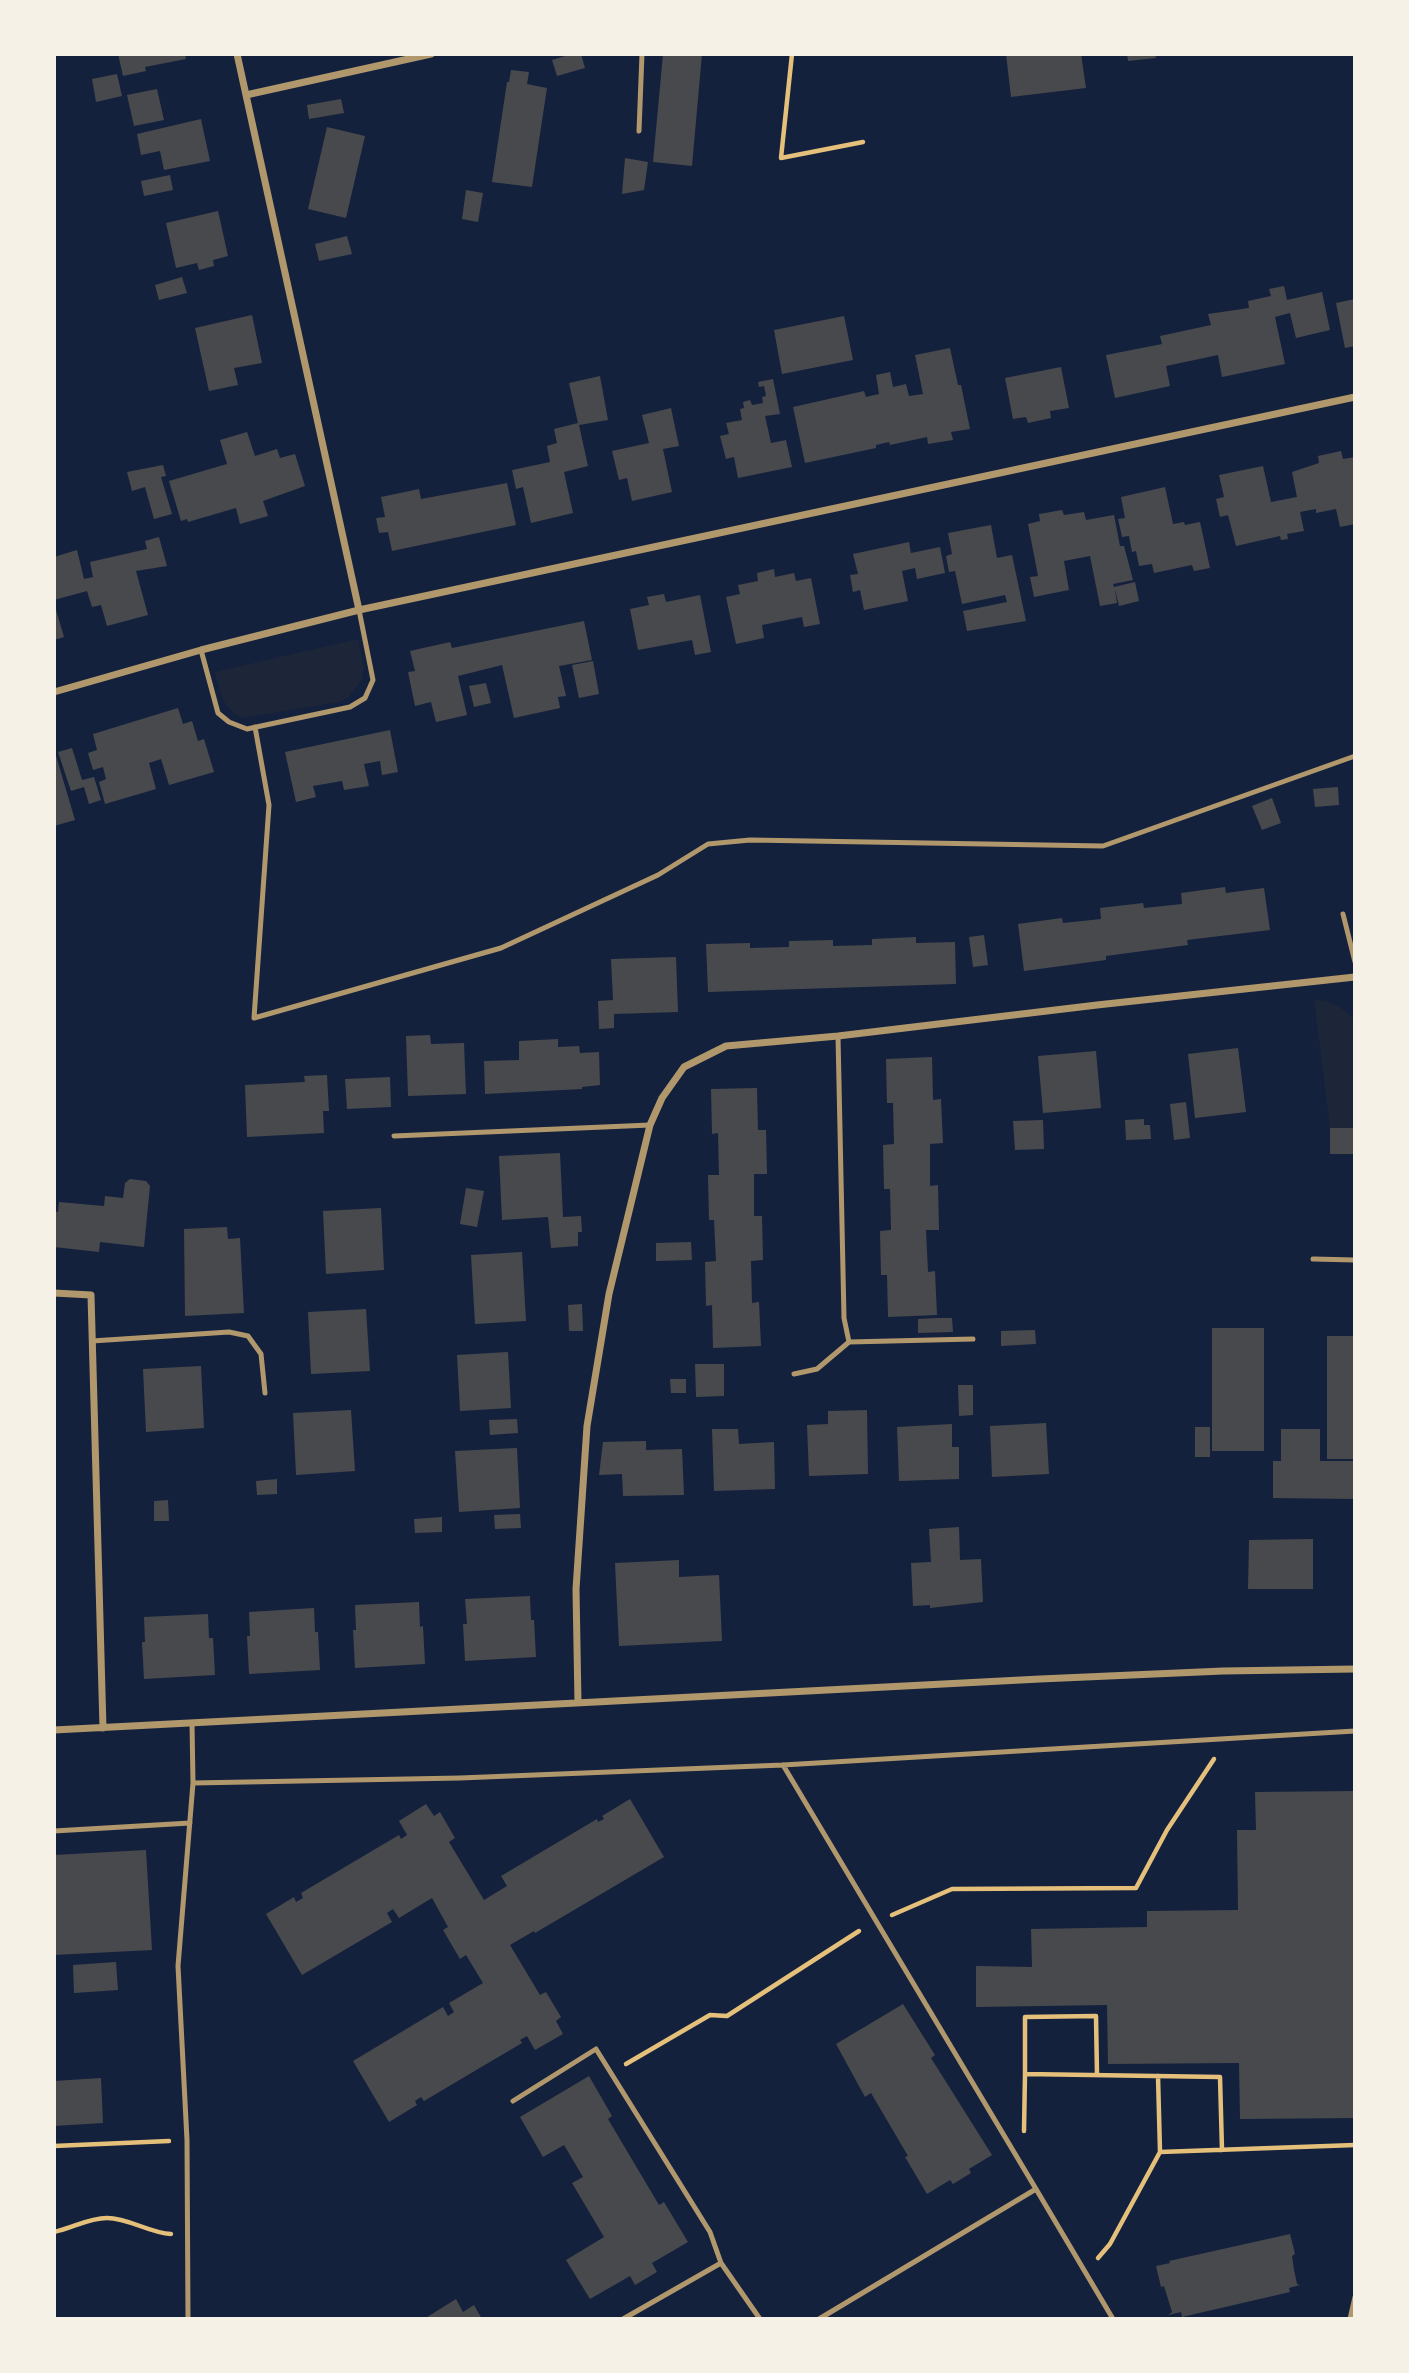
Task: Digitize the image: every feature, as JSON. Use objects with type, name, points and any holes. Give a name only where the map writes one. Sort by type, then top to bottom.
[{"type":"street","points":[[237,54],[359,610]]},
{"type":"street","points":[[246,95],[431,54]]},
{"type":"street","points":[[54,692],[201,650],[359,610],[1355,397]]},
{"type":"street","points":[[578,1703],[576,1589],[587,1426],[609,1294],[650,1125],[662,1098],[684,1067],[726,1046],[838,1036],[1355,977]]},
{"type":"street","points":[[54,1293],[91,1295],[103,1728]]},
{"type":"street","points":[[54,1730],[1223,1671],[1355,1669]]},
{"type":"lane","points":[[639,131],[642,54]]},
{"type":"lane","points":[[201,650],[218,713],[229,722],[247,729],[350,708],[365,698],[373,680],[359,610]]},
{"type":"lane","points":[[255,727],[269,805],[254,1018],[501,948],[658,875],[708,844],[750,840],[1103,846],[1355,756]]},
{"type":"lane","points":[[1343,914],[1355,962]]},
{"type":"lane","points":[[838,1036],[844,1318],[849,1342]]},
{"type":"lane","points":[[394,1136],[650,1125]]},
{"type":"lane","points":[[1313,1259],[1355,1260]]},
{"type":"lane","points":[[92,1341],[229,1332],[248,1336],[261,1354],[265,1393]]},
{"type":"lane","points":[[794,1374],[817,1368],[849,1342],[974,1339]]},
{"type":"lane","points":[[188,2319],[187,2140],[178,1966],[193,1783],[192,1723]]},
{"type":"lane","points":[[193,1783],[460,1778],[783,1765],[1355,1731]]},
{"type":"lane","points":[[783,1765],[1113,2319]]},
{"type":"lane","points":[[54,1831],[190,1823]]},
{"type":"lane","points":[[513,2101],[596,2049],[710,2232],[721,2263],[760,2319]]},
{"type":"lane","points":[[819,2319],[1036,2189]]},
{"type":"lane","points":[[623,2319],[721,2263]]},
{"type":"lane","points":[[1350,2319],[1355,2297]]},
{"type":"path","points":[[792,54],[781,158],[863,142]]},
{"type":"path","points":[[611,2073],[710,2015],[727,2016],[877,1920],[952,1889],[1136,1888],[1167,1830],[1227,1740]]},
{"type":"path","points":[[1024,2168],[1025,2017],[1096,2016],[1097,2075]]},
{"type":"path","points":[[1025,2074],[1220,2077],[1222,2150]]},
{"type":"path","points":[[1086,2272],[1111,2244],[1160,2152],[1158,2076]]},
{"type":"path","points":[[54,2146],[187,2140]]},
{"type":"path","points":[[1160,2152],[1355,2145]]},
{"type":"path","points":[[54,2232],[88,2220],[110,2218],[156,2233],[188,2235]]},
{"type":"shaded area","points":[[358,639],[364,668],[362,680],[347,698],[340,702],[242,718],[230,709],[223,698],[215,672]]},
{"type":"shaded area","points":[[1314,1000],[1327,1001],[1337,1006],[1355,1021],[1355,1128],[1330,1128]]},
{"type":"building","points":[[118,54],[185,54],[186,59],[145,67],[146,71],[123,76]]},
{"type":"building","points":[[581,54],[585,68],[557,76],[552,60]]},
{"type":"building","points":[[663,54],[702,54],[692,166],[653,162]]},
{"type":"building","points":[[1006,54],[1081,54],[1086,88],[1011,97]]},
{"type":"building","points":[[1127,54],[1155,54],[1156,58],[1128,61]]},
{"type":"building","points":[[511,70],[529,72],[527,84],[547,88],[532,187],[492,182]]},
{"type":"building","points":[[117,74],[122,96],[96,102],[92,79]]},
{"type":"building","points":[[157,89],[164,120],[134,126],[127,95]]},
{"type":"building","points":[[341,99],[344,113],[309,119],[307,105]]},
{"type":"building","points":[[201,119],[210,161],[164,170],[160,151],[141,155],[137,134]]},
{"type":"building","points":[[327,127],[365,136],[346,218],[308,209]]},
{"type":"building","points":[[625,158],[648,162],[644,190],[622,194]]},
{"type":"building","points":[[170,175],[173,190],[144,196],[141,181]]},
{"type":"building","points":[[466,190],[483,193],[478,222],[462,219]]},
{"type":"building","points":[[218,211],[228,256],[213,260],[214,266],[199,270],[197,263],[176,268],[166,223]]},
{"type":"building","points":[[347,236],[352,254],[319,261],[315,244]]},
{"type":"building","points":[[182,277],[187,293],[159,300],[155,285]]},
{"type":"building","points":[[1284,286],[1287,300],[1322,292],[1330,330],[1296,338],[1290,313],[1275,317],[1285,364],[1222,377],[1218,355],[1166,366],[1170,386],[1115,398],[1106,355],[1162,344],[1160,336],[1211,325],[1208,314],[1249,308],[1248,301],[1271,296],[1269,289]]},
{"type":"building","points":[[1355,299],[1355,346],[1345,348],[1336,303]]},
{"type":"building","points":[[252,315],[262,363],[234,368],[238,385],[209,391],[195,328]]},
{"type":"building","points":[[844,316],[853,360],[782,374],[774,330]]},
{"type":"building","points":[[950,348],[970,429],[951,432],[953,440],[928,444],[927,437],[890,445],[889,442],[876,445],[876,448],[805,463],[793,407],[864,391],[866,397],[879,394],[876,375],[890,372],[893,387],[906,384],[909,396],[923,394],[915,355]]},
{"type":"building","points":[[1061,367],[1069,408],[1050,411],[1051,418],[1028,423],[1026,417],[1013,419],[1005,378]]},
{"type":"building","points":[[600,376],[608,420],[579,425],[588,466],[564,472],[573,513],[531,523],[523,487],[516,489],[512,470],[550,462],[547,446],[557,443],[554,429],[578,423],[569,383]]},
{"type":"building","points":[[773,379],[780,414],[765,416],[771,443],[786,440],[792,467],[738,478],[734,457],[726,459],[720,436],[729,434],[726,423],[742,420],[740,409],[744,408],[743,402],[750,400],[752,405],[763,403],[762,397],[766,396],[764,386],[759,387],[758,382]]},
{"type":"building","points":[[671,408],[679,446],[663,449],[672,492],[632,501],[627,478],[619,480],[612,451],[649,443],[642,415]]},
{"type":"building","points":[[247,432],[255,456],[277,449],[280,458],[295,454],[305,486],[263,501],[268,516],[240,524],[236,508],[188,522],[187,519],[181,521],[169,481],[227,464],[220,440]]},
{"type":"building","points":[[1341,451],[1343,459],[1355,457],[1355,524],[1340,527],[1336,509],[1316,513],[1316,509],[1300,512],[1304,531],[1287,534],[1288,539],[1281,540],[1280,536],[1236,546],[1228,515],[1220,517],[1216,499],[1224,497],[1219,475],[1263,466],[1271,502],[1297,497],[1292,472],[1319,463],[1318,456]]},
{"type":"building","points":[[163,465],[166,476],[161,477],[172,514],[154,519],[145,487],[132,491],[127,472]]},
{"type":"building","points":[[507,483],[516,525],[392,551],[388,532],[379,533],[376,518],[385,517],[381,497],[419,489],[421,499]]},
{"type":"building","points":[[1165,487],[1173,524],[1200,522],[1210,568],[1194,571],[1192,565],[1154,573],[1152,564],[1139,566],[1136,551],[1132,552],[1129,536],[1122,537],[1118,519],[1125,518],[1121,497]]},
{"type":"building","points":[[1062,510],[1064,515],[1084,512],[1086,520],[1114,515],[1120,546],[1124,546],[1133,580],[1113,584],[1114,587],[1135,582],[1139,601],[1119,606],[1115,589],[1117,603],[1100,606],[1090,556],[1064,561],[1069,590],[1034,597],[1030,577],[1038,576],[1028,524],[1040,521],[1039,514]]},
{"type":"building","points":[[991,525],[997,558],[1012,555],[1026,621],[967,631],[963,611],[1007,602],[1005,595],[962,604],[955,571],[949,572],[946,556],[952,554],[948,533]]},
{"type":"building","points":[[159,537],[167,566],[136,571],[148,615],[107,626],[101,605],[92,607],[87,591],[54,600],[54,557],[77,550],[84,579],[93,577],[90,562],[147,549],[145,541]]},
{"type":"building","points":[[909,542],[911,553],[940,547],[945,573],[917,579],[915,568],[902,571],[908,601],[864,610],[860,590],[853,592],[850,575],[858,574],[853,554]]},
{"type":"building","points":[[774,569],[775,577],[794,573],[796,581],[811,578],[820,624],[804,627],[802,617],[762,625],[764,638],[736,644],[726,597],[740,594],[738,585],[758,581],[757,573]]},
{"type":"building","points":[[664,594],[666,602],[700,595],[711,652],[695,655],[692,640],[638,650],[630,609],[649,605],[647,597]]},
{"type":"building","points":[[54,603],[64,637],[54,640]]},
{"type":"building","points":[[584,621],[592,660],[559,666],[566,696],[558,697],[560,708],[514,718],[502,665],[458,676],[467,715],[436,722],[431,702],[415,706],[408,672],[415,671],[410,651],[450,642],[452,648]]},
{"type":"building","points":[[593,661],[599,694],[579,698],[572,665]]},
{"type":"building","points":[[486,683],[491,703],[474,707],[469,686]]},
{"type":"building","points":[[178,708],[183,724],[192,721],[198,741],[204,739],[214,772],[169,785],[161,759],[149,763],[156,789],[105,804],[99,782],[106,779],[103,767],[93,770],[88,753],[97,750],[93,734]]},
{"type":"building","points":[[390,730],[398,772],[382,775],[380,761],[364,764],[369,786],[344,790],[342,781],[313,786],[316,797],[296,802],[285,752]]},
{"type":"building","points":[[72,748],[82,780],[94,777],[101,800],[89,804],[84,787],[71,791],[58,752]]},
{"type":"building","points":[[54,749],[75,820],[54,826]]},
{"type":"building","points":[[1338,787],[1339,805],[1315,807],[1313,789]]},
{"type":"building","points":[[1272,798],[1281,823],[1262,830],[1252,806]]},
{"type":"building","points":[[1225,887],[1226,893],[1264,888],[1270,930],[1187,940],[1188,945],[1024,971],[1018,924],[1062,918],[1063,923],[1101,919],[1100,908],[1143,903],[1144,908],[1182,904],[1181,893]]},
{"type":"building","points":[[984,935],[988,965],[973,967],[969,937]]},
{"type":"building","points":[[916,937],[916,943],[955,942],[956,984],[708,992],[706,944],[750,943],[750,948],[789,947],[789,941],[833,940],[833,946],[872,945],[872,939]]},
{"type":"building","points":[[676,957],[678,1012],[614,1014],[614,1028],[599,1029],[598,1001],[613,1000],[611,959]]},
{"type":"building","points":[[430,1035],[431,1044],[464,1043],[466,1094],[408,1096],[406,1036]]},
{"type":"building","points":[[558,1039],[558,1047],[579,1046],[580,1053],[599,1052],[600,1085],[582,1089],[485,1094],[484,1061],[519,1060],[519,1041]]},
{"type":"building","points":[[1238,1048],[1246,1112],[1195,1118],[1188,1054]]},
{"type":"building","points":[[1096,1051],[1101,1108],[1043,1113],[1038,1056]]},
{"type":"building","points":[[932,1057],[933,1100],[941,1099],[943,1143],[930,1144],[930,1186],[938,1185],[939,1230],[926,1230],[928,1272],[935,1271],[937,1315],[888,1317],[887,1275],[881,1275],[880,1231],[891,1230],[890,1189],[884,1189],[883,1145],[894,1144],[893,1103],[887,1103],[886,1059]]},
{"type":"building","points":[[327,1075],[329,1111],[323,1111],[324,1133],[247,1137],[245,1085],[305,1082],[304,1076]]},
{"type":"building","points":[[390,1077],[391,1107],[347,1109],[345,1079]]},
{"type":"building","points":[[757,1088],[758,1130],[766,1130],[767,1174],[754,1174],[754,1216],[762,1216],[763,1260],[751,1261],[752,1303],[759,1302],[761,1346],[713,1348],[712,1305],[706,1306],[705,1262],[716,1261],[714,1220],[709,1220],[708,1175],[719,1175],[718,1133],[712,1134],[711,1089]]},
{"type":"building","points":[[1186,1102],[1190,1138],[1174,1140],[1170,1104]]},
{"type":"building","points":[[1144,1119],[1144,1125],[1150,1125],[1151,1139],[1126,1140],[1125,1120]]},
{"type":"building","points":[[1043,1120],[1044,1149],[1015,1150],[1013,1121]]},
{"type":"building","points":[[1330,1128],[1355,1128],[1355,1154],[1330,1154]]},
{"type":"building","points":[[560,1153],[563,1217],[581,1216],[582,1232],[578,1232],[578,1246],[551,1248],[548,1217],[502,1220],[499,1156]]},
{"type":"building","points":[[130,1179],[146,1181],[150,1186],[144,1247],[100,1242],[99,1252],[54,1247],[54,1211],[58,1212],[59,1202],[104,1206],[105,1196],[123,1198],[125,1183]]},
{"type":"building","points":[[466,1188],[484,1191],[477,1227],[460,1224]]},
{"type":"building","points":[[381,1208],[384,1270],[326,1274],[323,1211]]},
{"type":"building","points":[[227,1227],[228,1239],[240,1238],[244,1313],[185,1316],[184,1229]]},
{"type":"building","points":[[691,1242],[692,1260],[656,1261],[656,1243]]},
{"type":"building","points":[[522,1252],[526,1321],[475,1324],[471,1255]]},
{"type":"building","points":[[582,1304],[583,1331],[569,1331],[568,1305]]},
{"type":"building","points":[[366,1309],[370,1371],[311,1374],[308,1312]]},
{"type":"building","points":[[952,1318],[953,1332],[918,1333],[918,1319]]},
{"type":"building","points":[[1212,1328],[1264,1328],[1264,1451],[1212,1451]]},
{"type":"building","points":[[1035,1330],[1036,1344],[1001,1346],[1001,1331]]},
{"type":"building","points":[[1327,1336],[1355,1336],[1355,1459],[1327,1459]]},
{"type":"building","points":[[508,1352],[511,1408],[460,1411],[457,1355]]},
{"type":"building","points":[[695,1364],[724,1364],[724,1396],[696,1397]]},
{"type":"building","points":[[201,1366],[204,1428],[146,1432],[143,1369]]},
{"type":"building","points":[[670,1379],[686,1379],[686,1393],[671,1393]]},
{"type":"building","points":[[958,1385],[973,1385],[973,1415],[959,1416]]},
{"type":"building","points":[[351,1410],[355,1471],[296,1475],[293,1413]]},
{"type":"building","points":[[867,1410],[868,1474],[809,1476],[807,1425],[828,1424],[828,1411]]},
{"type":"building","points":[[517,1419],[518,1433],[490,1435],[489,1420]]},
{"type":"building","points":[[1046,1423],[1049,1474],[992,1477],[990,1426]]},
{"type":"building","points":[[952,1424],[952,1447],[959,1447],[959,1479],[899,1481],[897,1427]]},
{"type":"building","points":[[1195,1427],[1210,1427],[1210,1457],[1195,1457]]},
{"type":"building","points":[[712,1429],[738,1429],[739,1444],[774,1442],[775,1489],[714,1491]]},
{"type":"building","points":[[1281,1429],[1320,1429],[1320,1461],[1355,1461],[1355,1499],[1273,1498],[1273,1461],[1281,1461]]},
{"type":"building","points":[[646,1441],[646,1450],[682,1449],[684,1495],[623,1496],[622,1474],[599,1475],[603,1442]]},
{"type":"building","points":[[517,1448],[520,1508],[459,1512],[455,1451]]},
{"type":"building","points":[[277,1479],[277,1494],[257,1495],[256,1481]]},
{"type":"building","points":[[168,1500],[169,1521],[154,1521],[154,1501]]},
{"type":"building","points":[[520,1514],[521,1528],[495,1529],[494,1515]]},
{"type":"building","points":[[442,1517],[442,1532],[415,1533],[414,1519]]},
{"type":"building","points":[[959,1527],[960,1560],[981,1559],[983,1602],[930,1608],[930,1605],[913,1606],[911,1563],[931,1562],[929,1529]]},
{"type":"building","points":[[1313,1539],[1313,1589],[1248,1589],[1249,1540]]},
{"type":"building","points":[[679,1560],[679,1577],[719,1575],[722,1641],[619,1646],[615,1563]]},
{"type":"building","points":[[530,1596],[536,1657],[465,1661],[465,1599]]},
{"type":"building","points":[[419,1602],[425,1664],[355,1668],[355,1605]]},
{"type":"building","points":[[314,1608],[320,1670],[249,1674],[249,1612]]},
{"type":"building","points":[[208,1614],[209,1638],[213,1638],[215,1675],[144,1679],[144,1617]]},
{"type":"building","points":[[1355,1791],[1355,2118],[1240,2119],[1239,2063],[1108,2064],[1107,2005],[976,2007],[976,1966],[1032,1967],[1031,1929],[1147,1927],[1147,1911],[1238,1910],[1237,1830],[1256,1830],[1255,1792]]},
{"type":"building","points":[[630,1799],[664,1857],[510,1945],[540,1995],[546,1992],[561,2017],[556,2021],[563,2034],[535,2050],[527,2036],[520,2040],[522,2043],[424,2101],[421,2097],[415,2101],[417,2105],[389,2122],[353,2061],[443,2007],[448,2016],[454,2012],[449,2003],[483,1983],[466,1955],[460,1959],[443,1930],[448,1927],[432,1898],[399,1918],[393,1909],[387,1913],[392,1922],[302,1975],[266,1914],[294,1897],[296,1902],[303,1898],[301,1893],[399,1835],[401,1839],[407,1835],[399,1821],[426,1804],[434,1816],[440,1812],[455,1838],[449,1842],[484,1900],[507,1886],[501,1876],[597,1819],[598,1822],[604,1819],[602,1816]]},
{"type":"building","points":[[146,1850],[152,1950],[54,1955],[54,1855]]},
{"type":"building","points":[[116,1962],[118,1990],[74,1993],[73,1965]]},
{"type":"building","points":[[903,2004],[935,2055],[931,2058],[992,2155],[969,2169],[971,2173],[953,2184],[950,2180],[927,2194],[871,2093],[865,2097],[836,2044]]},
{"type":"building","points":[[589,2076],[612,2116],[608,2119],[659,2205],[664,2202],[688,2242],[652,2263],[657,2272],[635,2285],[630,2276],[590,2299],[566,2260],[604,2237],[572,2183],[583,2177],[564,2145],[543,2157],[520,2117]]},
{"type":"building","points":[[101,2078],[103,2123],[54,2126],[54,2081]]},
{"type":"building","points":[[1290,2234],[1295,2254],[1292,2256],[1294,2270],[1297,2284],[1300,2285],[1289,2288],[1290,2292],[1182,2317],[1181,2312],[1168,2315],[1172,2312],[1164,2286],[1161,2287],[1156,2266]]},
{"type":"building","points":[[456,2299],[463,2312],[474,2305],[482,2319],[424,2319]]}]
